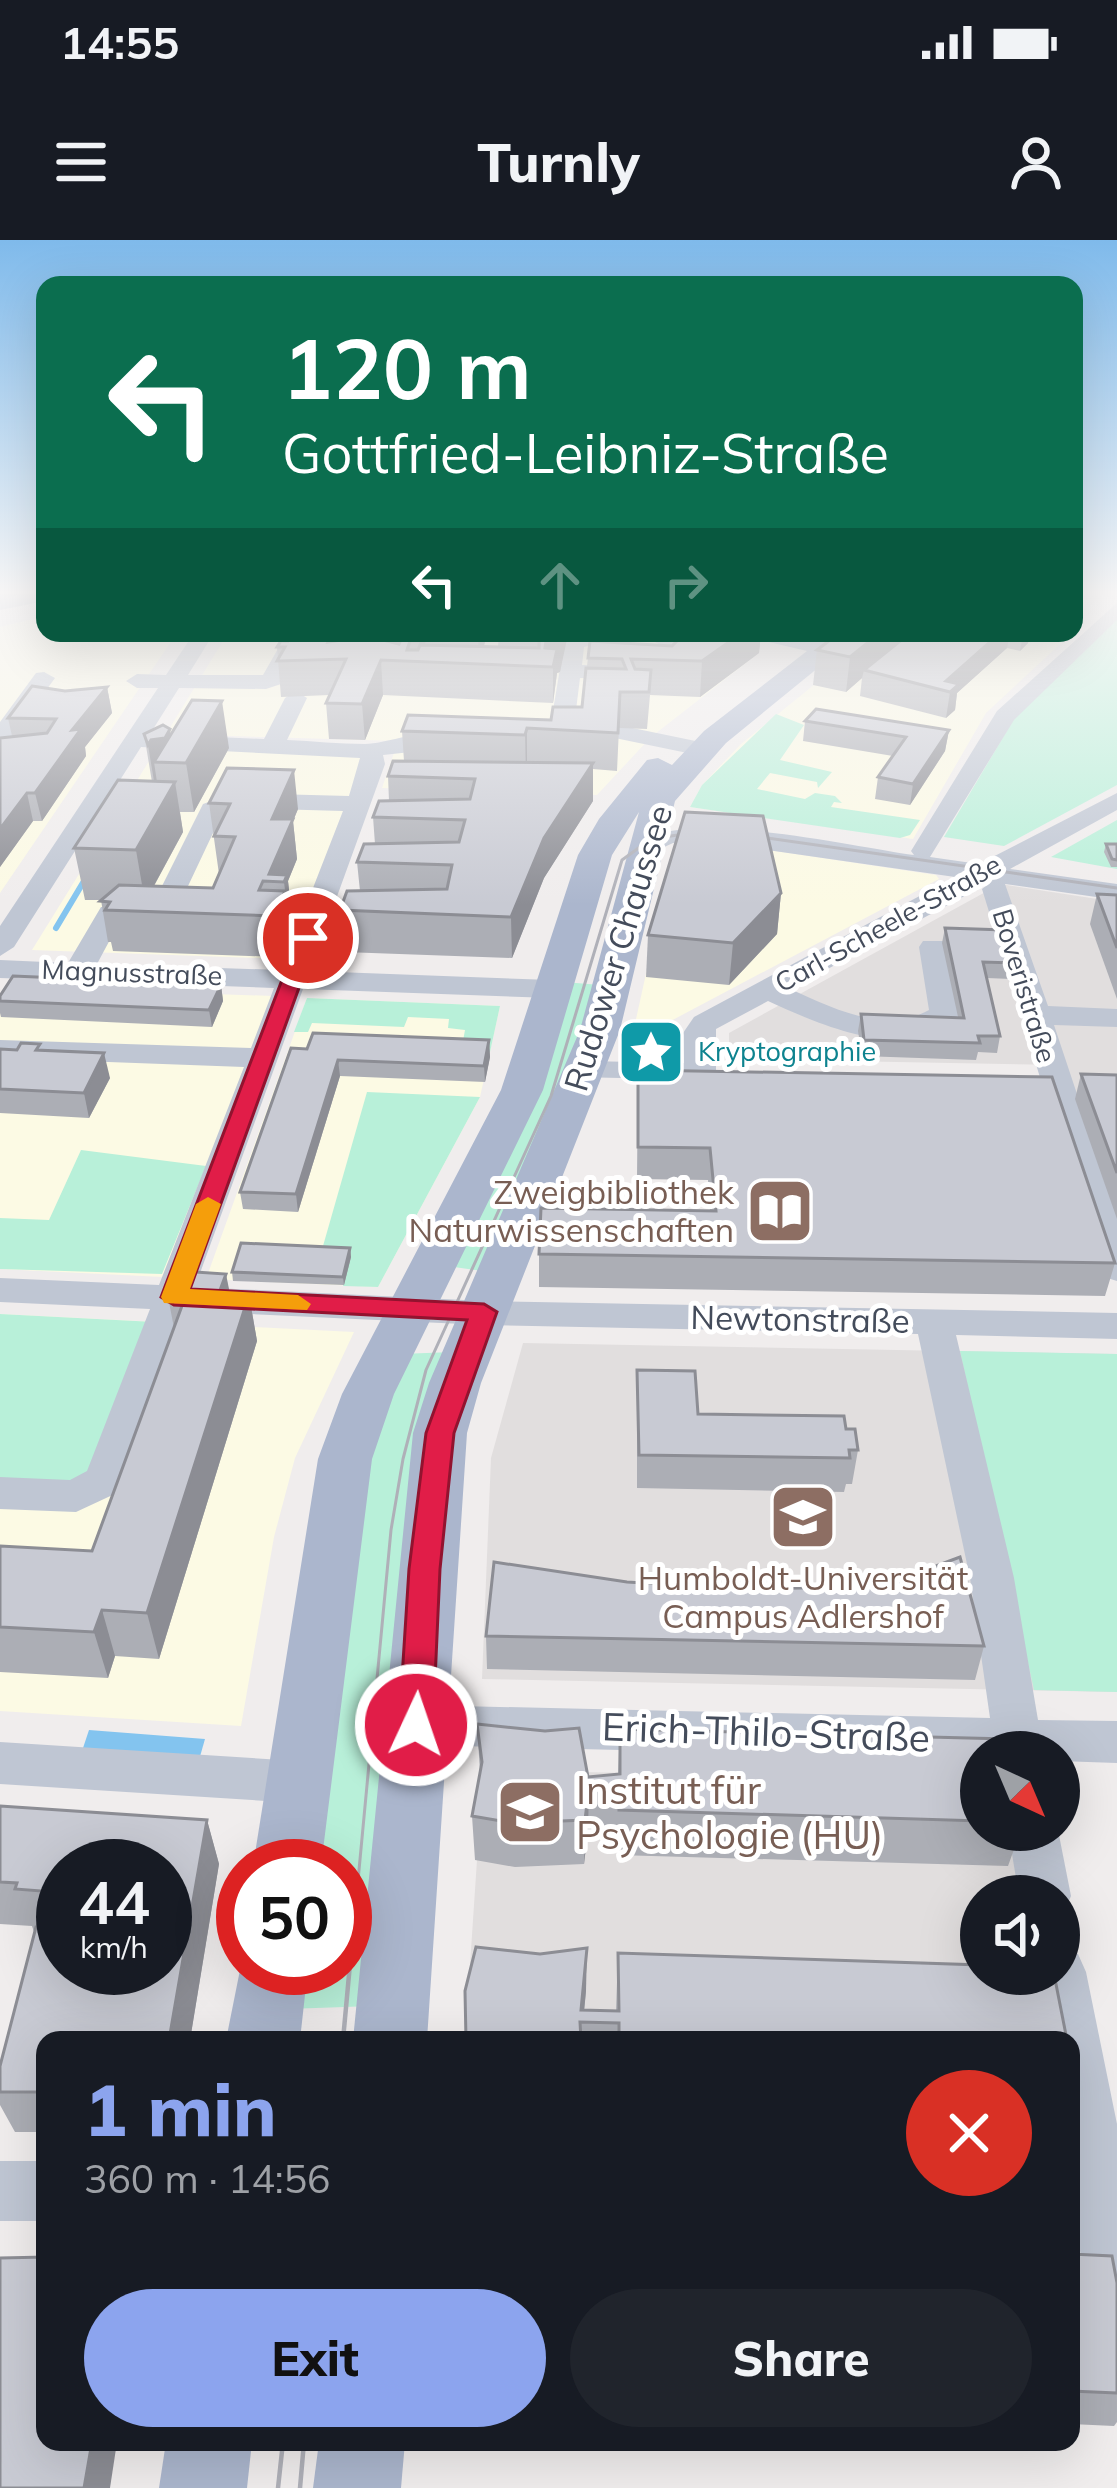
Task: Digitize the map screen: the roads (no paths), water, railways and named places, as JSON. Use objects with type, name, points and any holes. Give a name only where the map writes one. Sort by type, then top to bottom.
[{"type":"main road","name":"Rudower Chaussee","points":[[290,1839],[345,1459],[368,1394],[522,1090],[595,855],[633,795],[676,744],[742,696]]},
{"type":"main road","name":"Rudower Chaussee","points":[[391,2031],[425,1569],[440,1433],[484,1312],[600,1030],[655,811],[674,778],[676,744]]},
{"type":"main road","points":[[264,2031],[269,1995]]},
{"type":"main road","points":[[203,2488],[208,2451]]},
{"type":"main road","points":[[357,2488],[361,2451]]},
{"type":"street","points":[[0,738],[31,696]]},
{"type":"street","points":[[0,946],[163,696]]},
{"type":"street","points":[[567,735],[570,696]]},
{"type":"street","points":[[924,851],[1005,716],[1026,696]]},
{"type":"street","points":[[273,746],[296,698]]},
{"type":"street","points":[[618,736],[676,744]]},
{"type":"street","points":[[134,740],[370,751],[408,742],[473,740]]},
{"type":"street","points":[[234,800],[221,792],[247,745]]},
{"type":"street","points":[[0,1493],[76,1496],[104,1481],[374,764],[370,751]]},
{"type":"street","points":[[78,971],[111,913],[162,914],[212,809],[234,800],[358,804]]},
{"type":"street","name":"Carl-Scheele-Straße","points":[[586,1070],[711,1074],[698,1033],[705,1023],[992,875],[1117,800]]},
{"type":"street","points":[[655,811],[924,851],[992,875],[1117,879]]},
{"type":"street","points":[[645,848],[662,837],[705,833],[1117,892]]},
{"type":"street","name":"Boveristraße","points":[[992,875],[1033,1015],[1042,1082],[1117,1269]]},
{"type":"street","points":[[766,989],[847,1040],[922,1027],[945,1015],[933,946]]},
{"type":"street","name":"Magnusstraße","points":[[0,969],[551,989]]},
{"type":"street","points":[[1033,1015],[1117,1018]]},
{"type":"street","points":[[0,1049],[262,1058]]},
{"type":"street","name":"Newtonstraße","points":[[0,1290],[410,1310],[1117,1326]]},
{"type":"street","points":[[934,1322],[992,1578],[1016,1731]]},
{"type":"street","name":"Erich-Thilo-Straße","points":[[416,1725],[960,1744]]},
{"type":"street","name":"Erich-Thilo-Straße","points":[[1080,1743],[1117,1742]]},
{"type":"street","points":[[0,1762],[298,1781]]},
{"type":"street","points":[[1063,1995],[1070,2031]]},
{"type":"street","points":[[1080,2083],[1117,2278]]},
{"type":"street","points":[[0,2191],[36,2191]]},
{"type":"water","points":[[89,1730],[205,1739],[199,1760],[82,1751]]},
{"type":"waterway","points":[[56,928],[87,876]]},
{"type":"tram line","points":[[362,1839],[391,1530],[426,1370],[551,1096],[622,860],[651,839],[711,830],[1117,888]]},
{"type":"tram line","points":[[344,2031],[347,1995]]},
{"type":"tram line","points":[[278,2488],[282,2451]]},
{"type":"tram line","points":[[300,2488],[303,2451]]},
{"type":"place","name":"Kryptographie","points":[[651,1052]]},
{"type":"place","name":"Zweigbibliothek Naturwissenschaften","points":[[780,1211]]},
{"type":"place","name":"Humboldt-Universität Campus Adlershof","points":[[803,1517]]},
{"type":"place","name":"Institut für Psychologie (HU)","points":[[530,1812]]}]
